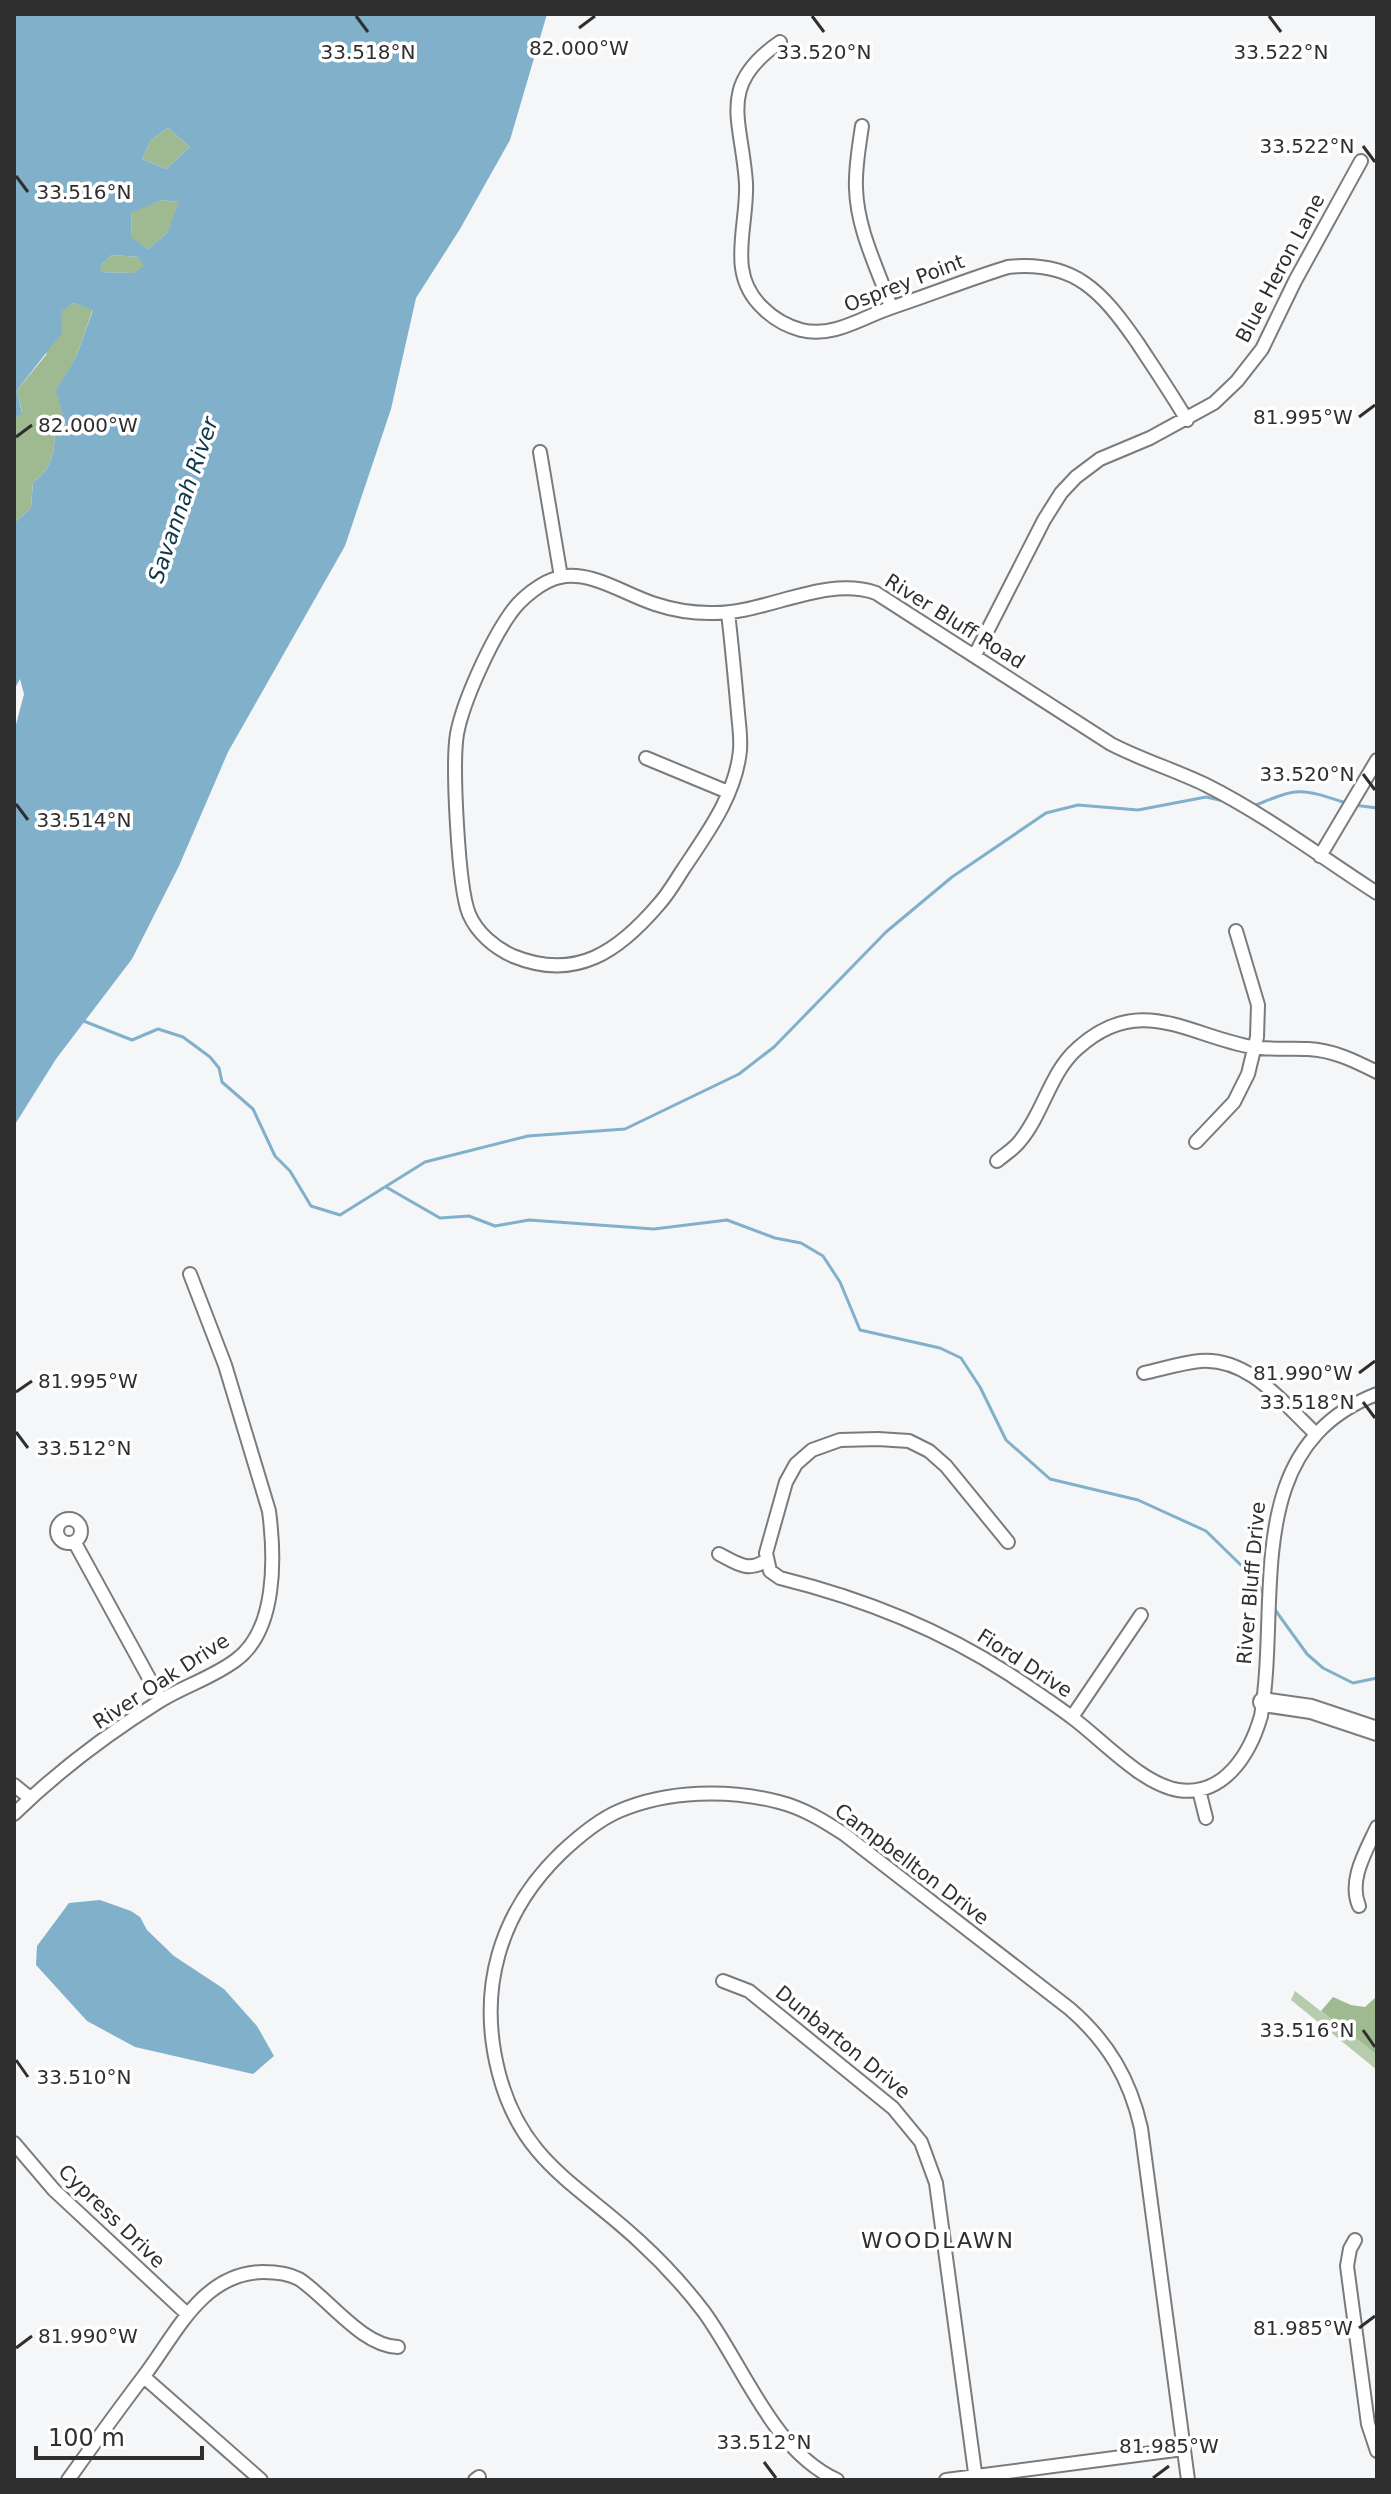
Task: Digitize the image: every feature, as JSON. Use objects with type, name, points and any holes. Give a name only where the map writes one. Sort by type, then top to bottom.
[{"type":"street","name":"Osprey Point","points":[[780,42],[764,53],[749,71],[737,103],[736,115],[746,183],[740,261],[744,280],[754,298],[770,314],[801,330],[835,330],[891,307],[1008,267],[1027,265],[1069,275],[1089,285],[1108,302],[1187,420]]},
{"type":"street","points":[[862,126],[857,201],[867,242],[891,307]]},
{"type":"street","name":"Blue Heron Lane","points":[[975,655],[1044,520],[1061,493],[1076,477],[1100,459],[1187,420],[1226,393],[1262,349],[1295,281],[1361,161]]},
{"type":"street","points":[[540,452],[561,577],[536,590],[511,613],[472,688],[460,720],[455,752],[467,911],[479,931],[496,946],[510,955],[539,965],[563,966],[596,957],[627,936],[662,901],[722,808],[737,765],[741,738],[728,613]]},
{"type":"street","name":"River Bluff Road","points":[[561,577],[593,580],[675,609],[728,613],[831,589],[865,589],[886,597],[1087,730],[1143,760],[1206,785],[1320,856]]},
{"type":"street","points":[[646,758],[728,792]]},
{"type":"street","points":[[1377,760],[1320,856],[1377,893]]},
{"type":"street","points":[[1196,1142],[1234,1102],[1248,1074],[1259,1026],[1258,1005],[1236,931]]},
{"type":"street","points":[[997,1161],[1027,1132],[1071,1055],[1100,1033],[1137,1022],[1166,1020],[1253,1047],[1320,1050],[1377,1072]]},
{"type":"street","name":"River Oak Drive","points":[[14,1814],[30,1798],[161,1700],[224,1668],[252,1644],[266,1614],[272,1571],[269,1511],[225,1365],[190,1274]]},
{"type":"street","points":[[1144,1373],[1200,1361],[1236,1367],[1258,1379],[1315,1433]]},
{"type":"street","name":"River Bluff Drive","points":[[1263,1702],[1278,1507],[1294,1466],[1315,1433],[1347,1409],[1377,1394]]},
{"type":"street","points":[[719,1554],[744,1567],[756,1566],[766,1560],[790,1472],[812,1450],[840,1440],[909,1441],[929,1451],[946,1466],[1008,1542]]},
{"type":"street","points":[[75,1543],[161,1700]]},
{"type":"street","name":"Fiord Drive","points":[[766,1560],[770,1571],[780,1578],[859,1600],[928,1628],[1006,1672],[1072,1717],[1145,1775],[1170,1788],[1199,1790]]},
{"type":"street","points":[[1072,1717],[1141,1615]]},
{"type":"street","points":[[1206,1818],[1199,1790],[1217,1783],[1236,1766],[1251,1742],[1263,1702],[1311,1709],[1377,1731]]},
{"type":"street","points":[[14,1785],[30,1798]]},
{"type":"street","name":"Campbellton Drive","points":[[837,2480],[811,2465],[791,2446],[703,2312],[668,2271],[638,2240],[544,2160],[514,2116],[499,2074],[491,1985],[497,1957],[511,1920],[534,1882],[555,1859],[587,1831],[620,1810],[678,1795],[742,1795],[780,1802],[811,1815],[844,1834],[1070,2009],[1097,2034],[1123,2072],[1141,2128],[1188,2480]]},
{"type":"street","points":[[1359,1906],[1355,1883],[1377,1827]]},
{"type":"street","name":"Dunbarton Drive","points":[[723,1981],[749,1991],[864,2083],[904,2118],[921,2142],[936,2183],[976,2479]]},
{"type":"street","name":"Cypress Drive","points":[[14,2143],[72,2208],[186,2313]]},
{"type":"street","points":[[1355,2240],[1347,2266],[1368,2424],[1377,2451]]},
{"type":"street","points":[[68,2480],[144,2377],[186,2313],[213,2290],[236,2276],[261,2272],[294,2276],[320,2294],[375,2342],[398,2347]]},
{"type":"street","points":[[144,2377],[261,2480]]},
{"type":"street","points":[[946,2480],[976,2479],[1183,2449]]},
{"type":"green space","points":[[168,128],[190,147],[166,169],[142,159],[151,140]]},
{"type":"green space","points":[[162,200],[180,202],[167,233],[148,249],[132,239],[131,212]]},
{"type":"green space","points":[[112,255],[138,257],[145,266],[133,273],[99,272],[102,264]]},
{"type":"green space","points":[[73,303],[93,309],[76,357],[57,390],[66,427],[55,433],[50,461],[44,473],[33,482],[31,508],[14,523],[14,420],[22,412],[17,390],[46,355],[60,312]]},
{"type":"green space","points":[[1295,1991],[1377,2055],[1377,2070],[1291,2000]]},
{"type":"green space","points":[[1377,1996],[1377,2055],[1321,2011],[1333,1997],[1365,2007]]},
{"type":"water","name":"Savannah River","points":[[14,14],[547,14],[510,140],[460,229],[416,298],[391,409],[345,546],[228,752],[179,866],[132,959],[56,1059],[14,1126],[14,732],[24,694],[20,679],[14,690],[14,523],[31,508],[33,482],[44,473],[50,461],[55,433],[66,427],[56,390],[76,357],[93,310],[73,303],[61,312],[62,333],[17,390],[22,413],[14,420]],"holes":[[[168,128],[190,147],[166,169],[142,159],[151,140]],[[162,200],[179,202],[167,233],[148,249],[132,238],[131,213]],[[112,255],[138,257],[144,266],[133,273],[100,272],[102,264]]]},
{"type":"water","points":[[100,1900],[140,1917],[147,1930],[174,1956],[224,1989],[257,2026],[274,2056],[253,2074],[135,2047],[87,2021],[36,1965],[37,1946],[69,1903]]},
{"type":"waterway","points":[[1251,807],[1298,792],[1318,794],[1346,803]]},
{"type":"waterway","points":[[81,1020],[132,1040],[158,1029],[183,1037],[210,1057],[219,1068],[222,1082],[253,1109],[275,1156],[290,1171],[311,1206],[340,1215],[425,1162],[528,1136],[625,1129],[739,1074],[774,1047],[886,932],[952,877],[1046,813],[1078,805],[1138,810],[1206,797],[1224,801]]},
{"type":"waterway","points":[[1354,805],[1377,808]]},
{"type":"waterway","points":[[386,1187],[440,1218],[469,1216],[495,1226],[529,1220],[654,1229],[727,1220],[775,1238],[801,1243],[823,1256],[840,1282],[860,1330],[940,1348],[961,1358],[980,1387],[1006,1440],[1050,1479],[1138,1500],[1206,1531],[1248,1572],[1264,1594]]},
{"type":"waterway","points":[[1273,1607],[1307,1654],[1323,1668],[1353,1683],[1377,1678]]},
{"type":"district","name":"WOODLAWN","points":[[938,2240]]}]
